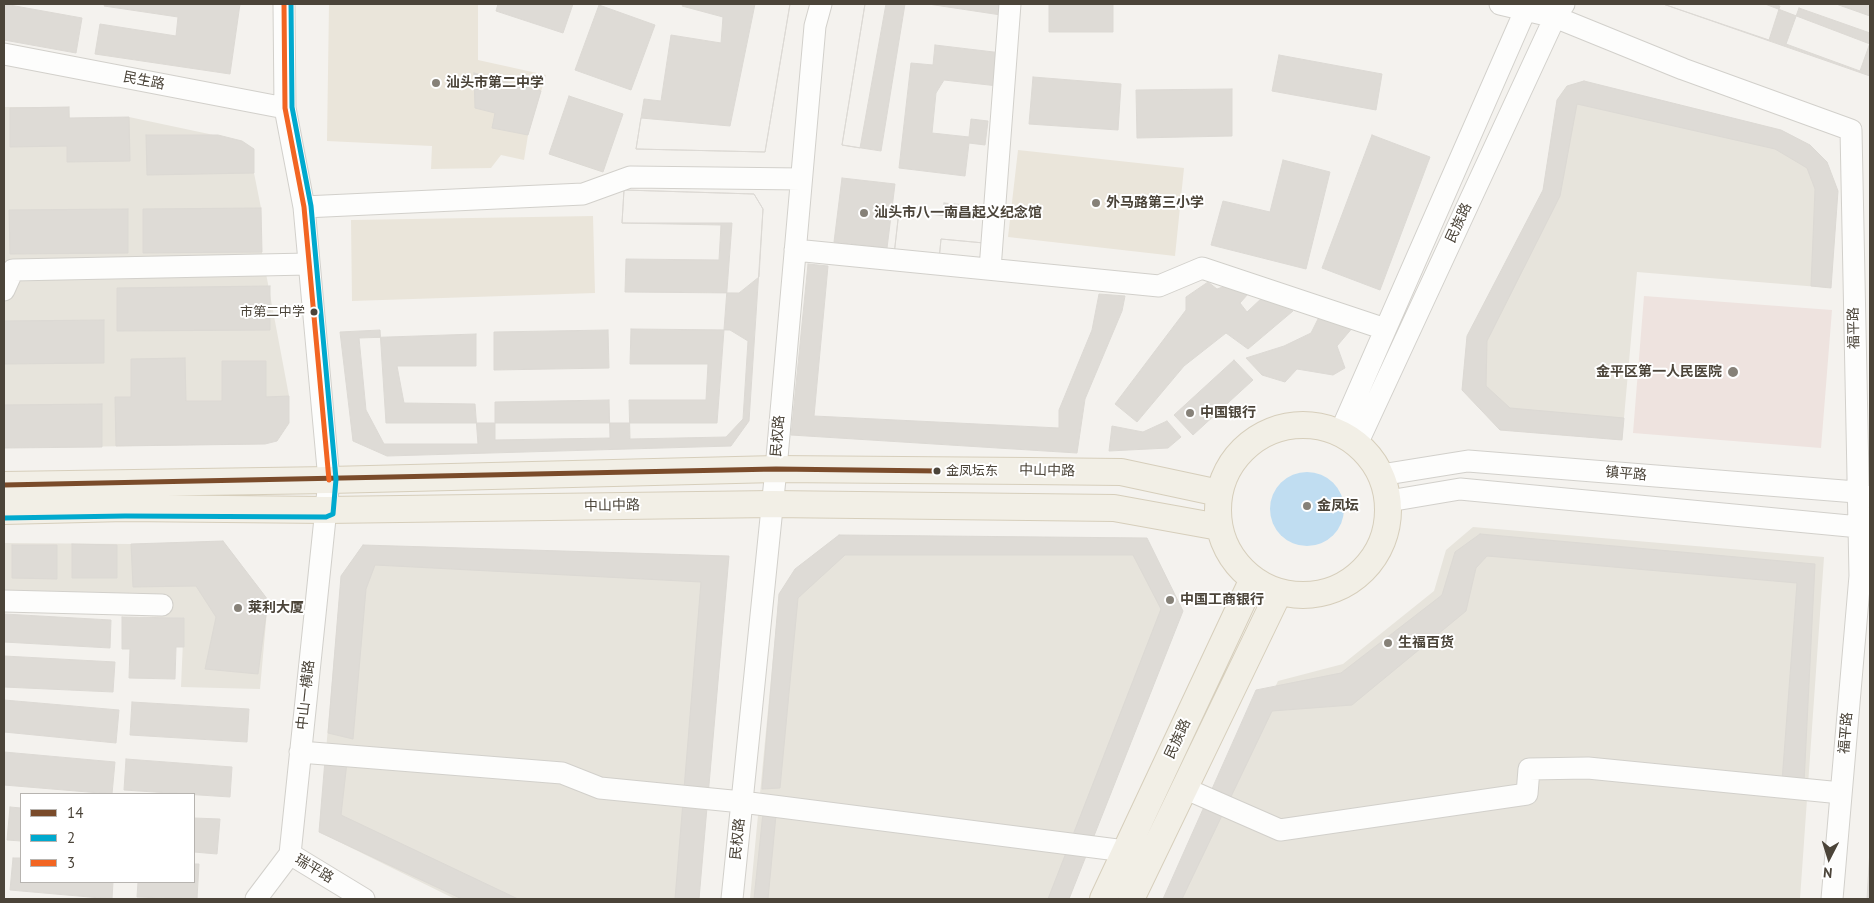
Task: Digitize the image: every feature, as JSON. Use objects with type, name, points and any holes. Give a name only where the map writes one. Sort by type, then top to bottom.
[{"type":"main road","points":[[1289,426],[1315,426],[1348,439],[1371,458],[1381,475],[1389,502],[1387,529],[1376,555],[1358,576],[1334,590],[1307,595],[1279,592],[1253,579],[1238,565],[1226,547],[1219,527],[1219,493],[1228,469],[1244,449],[1265,434],[1289,426]]},
{"type":"main road","name":"中山中路","points":[[4,485],[776,470],[1121,472],[1219,493]]},
{"type":"main road","name":"中山中路","points":[[4,511],[125,508],[326,510],[772,504],[1114,508],[1219,527]]},
{"type":"main road","name":"民族路","points":[[1103,899],[1253,579]]},
{"type":"main road","name":"民族路","points":[[1131,899],[1279,592]]},
{"type":"street","name":"中山一横路","points":[[284,4],[285,108],[304,207],[329,480],[290,854]]},
{"type":"street","name":"民权路","points":[[732,899],[776,470],[815,26],[821,4]]},
{"type":"street","points":[[990,269],[1010,4]]},
{"type":"street","name":"福平路","points":[[1500,4],[1559,10],[1683,69],[1860,132],[1863,495],[1865,528],[1832,899]]},
{"type":"street","name":"民族路","points":[[1348,439],[1385,329],[1526,6]]},
{"type":"street","name":"民族路","points":[[1348,439],[1559,10]]},
{"type":"street","name":"民生路","points":[[4,54],[285,108]]},
{"type":"street","points":[[304,207],[583,194],[630,177],[801,178]]},
{"type":"street","points":[[795,250],[1158,286],[1202,268],[1385,329]]},
{"type":"street","points":[[4,290],[13,270],[309,264]]},
{"type":"street","name":"镇平路","points":[[1381,475],[1468,461],[1863,495]]},
{"type":"street","points":[[1389,502],[1460,489],[1865,528]]},
{"type":"street","points":[[4,601],[162,605]]},
{"type":"street","points":[[300,752],[562,773],[600,788],[742,802],[1125,851]]},
{"type":"street","points":[[1184,788],[1280,830],[1527,794],[1529,769],[1588,768],[1841,793]]},
{"type":"street","points":[[256,899],[290,854]]},
{"type":"street","name":"瑞平路","points":[[290,854],[364,899]]},
{"type":"shaded area","name":"汕头市第二中学","points":[[329,4],[478,4],[478,60],[546,75],[528,135],[524,160],[501,155],[491,168],[431,169],[432,146],[327,141]]},
{"type":"shaded area","points":[[1584,81],[1781,130],[1810,145],[1827,162],[1838,191],[1831,288],[1637,272],[1622,440],[1500,430],[1462,390],[1467,336],[1543,190],[1557,100],[1567,86]]},
{"type":"shaded area","points":[[4,107],[69,107],[70,118],[129,117],[242,141],[254,149],[254,173],[261,208],[262,252],[289,396],[265,444],[4,448]]},
{"type":"shaded area","name":"外马路第三小学","points":[[1018,150],[1184,168],[1175,256],[1008,237]]},
{"type":"shaded area","points":[[593,216],[595,293],[352,301],[351,220]]},
{"type":"shaded area","name":"金平区第一人民医院","points":[[1644,296],[1832,310],[1821,448],[1633,433]]},
{"type":"shaded area","points":[[1473,527],[1824,557],[1800,899],[1172,899],[1278,681],[1343,664],[1434,591],[1446,550]]},
{"type":"shaded area","points":[[839,535],[1147,538],[1183,611],[1069,899],[750,899],[779,594],[795,569]]},
{"type":"shaded area","points":[[223,541],[268,600],[260,689],[181,687],[184,618],[4,610],[4,543],[131,544]]},
{"type":"shaded area","points":[[363,545],[729,556],[699,899],[455,899],[319,832],[341,576]]},
{"type":"water","points":[[1307,472],[1328,478],[1338,488],[1344,509],[1338,530],[1328,540],[1307,546],[1286,540],[1276,530],[1270,509],[1276,488],[1286,478]]},
{"type":"building","points":[[4,4],[82,18],[76,53],[4,40]]},
{"type":"building","points":[[105,4],[240,4],[230,74],[95,54],[100,24],[176,36],[178,17],[104,6]]},
{"type":"building","points":[[498,4],[573,4],[563,33],[496,11]]},
{"type":"building","points":[[683,4],[790,4],[765,152],[636,149],[644,99],[661,101],[671,35],[721,43],[723,17],[682,6]]},
{"type":"building","points":[[755,4],[790,4],[765,152],[636,149],[641,118],[730,126]]},
{"type":"building","points":[[865,4],[905,4],[881,151],[842,145]]},
{"type":"building","points":[[865,4],[886,4],[860,148],[842,145]]},
{"type":"building","points":[[928,4],[1003,4],[1001,15]]},
{"type":"building","points":[[1049,4],[1113,4],[1113,32],[1049,32]]},
{"type":"building","points":[[1663,4],[1773,4],[1780,6],[1769,40]]},
{"type":"building","points":[[1663,4],[1765,4],[1870,44],[1870,76]]},
{"type":"building","points":[[1836,4],[1870,4],[1870,16]]},
{"type":"building","points":[[599,5],[655,25],[631,90],[575,70]]},
{"type":"building","points":[[1799,8],[1870,33],[1870,43],[1860,71],[1786,44]]},
{"type":"building","points":[[935,45],[1002,53],[998,86],[944,80],[936,93],[932,133],[969,137],[971,119],[988,121],[985,145],[969,143],[965,176],[899,168],[911,63],[933,65]]},
{"type":"building","points":[[1279,55],[1382,74],[1376,110],[1272,91]]},
{"type":"building","points":[[474,73],[541,91],[528,135],[492,128],[495,113],[475,108]]},
{"type":"building","points":[[1033,77],[1121,84],[1118,130],[1029,124]]},
{"type":"building","points":[[1584,81],[1781,130],[1810,145],[1827,162],[1838,191],[1831,288],[1811,286],[1815,189],[1807,168],[1775,149],[1577,104],[1560,196],[1487,341],[1486,386],[1510,408],[1624,418],[1622,440],[1500,430],[1462,390],[1467,336],[1543,190],[1557,100],[1567,86]]},
{"type":"building","points":[[1232,89],[1232,136],[1137,138],[1136,90]]},
{"type":"building","points":[[569,96],[623,114],[603,172],[549,154]]},
{"type":"building","points":[[69,107],[69,118],[129,117],[130,161],[67,162],[67,146],[10,147],[10,108]]},
{"type":"building","points":[[146,135],[218,135],[242,141],[254,149],[254,173],[147,175]]},
{"type":"building","points":[[1372,135],[1430,157],[1380,290],[1322,268]]},
{"type":"building","points":[[1283,160],[1330,172],[1306,269],[1211,245],[1223,201],[1270,212]]},
{"type":"building","name":"汕头市八一南昌起义纪念馆","points":[[842,178],[895,184],[887,248],[834,242]]},
{"type":"building","points":[[624,190],[754,194],[763,209],[759,277],[739,293],[625,292],[626,259],[719,260],[721,225],[622,223]]},
{"type":"building","points":[[624,190],[754,194],[763,209],[749,421],[731,446],[387,456],[353,441],[340,332],[380,330],[386,423],[717,423],[732,223],[622,223]]},
{"type":"building","points":[[944,203],[988,207],[984,243],[941,239],[939,260],[894,255],[899,211],[943,215]]},
{"type":"building","points":[[261,208],[262,252],[143,253],[143,209]]},
{"type":"building","points":[[128,209],[128,253],[10,254],[9,210]]},
{"type":"building","points":[[899,211],[987,220],[984,243],[941,239],[939,260],[894,255]]},
{"type":"building","points":[[808,264],[828,266],[814,416],[1059,428],[1059,410],[1092,330],[1099,294],[1125,296],[1122,311],[1085,399],[1077,453],[791,435]]},
{"type":"building","points":[[1208,282],[1217,289],[1228,285],[1248,294],[1240,303],[1247,312],[1264,296],[1293,311],[1248,349],[1226,333],[1184,366],[1137,422],[1115,404],[1186,310],[1186,297]]},
{"type":"building","points":[[270,286],[270,330],[117,331],[117,288]]},
{"type":"building","points":[[1320,315],[1354,326],[1337,346],[1345,368],[1333,375],[1297,369],[1285,382],[1262,375],[1246,358],[1284,346],[1311,333]]},
{"type":"building","points":[[104,320],[104,363],[4,364],[4,321]]},
{"type":"building","points":[[631,329],[730,330],[748,341],[743,419],[726,437],[630,439],[629,400],[706,400],[708,364],[630,364]]},
{"type":"building","points":[[608,330],[609,368],[494,370],[494,332]]},
{"type":"building","points":[[476,334],[476,366],[397,366],[404,403],[475,404],[478,444],[384,444],[366,410],[359,338]]},
{"type":"building","points":[[185,358],[186,401],[222,401],[222,361],[266,361],[266,397],[289,396],[289,423],[277,441],[265,444],[116,446],[115,397],[131,397],[131,359]]},
{"type":"building","points":[[1234,360],[1253,380],[1193,435],[1174,415]]},
{"type":"building","points":[[609,400],[610,438],[495,440],[495,402]]},
{"type":"building","points":[[102,404],[102,447],[4,448],[4,405]]},
{"type":"building","points":[[1167,421],[1181,437],[1168,448],[1109,451],[1112,426],[1143,432]]},
{"type":"building","points":[[1480,534],[1815,564],[1804,783],[1782,781],[1797,583],[1487,556],[1476,568],[1466,611],[1352,705],[1272,711],[1182,899],[1163,899],[1256,690],[1341,673],[1442,595],[1455,552]]},
{"type":"building","points":[[839,535],[1147,538],[1183,611],[1069,899],[1048,899],[1161,609],[1133,555],[845,555],[798,598],[780,788],[762,789],[779,594],[795,569]]},
{"type":"building","name":"莱利大厦","points":[[223,541],[268,600],[258,674],[205,669],[216,617],[196,586],[133,587],[131,544]]},
{"type":"building","points":[[72,544],[117,545],[117,578],[72,578]]},
{"type":"building","points":[[12,545],[57,545],[57,579],[12,578]]},
{"type":"building","points":[[363,545],[729,556],[699,899],[675,899],[701,582],[375,565],[366,589],[353,739],[328,733],[341,576]]},
{"type":"building","points":[[4,614],[111,620],[110,648],[4,642]]},
{"type":"building","points":[[122,617],[184,618],[184,647],[176,647],[175,679],[129,678],[130,649],[122,649]]},
{"type":"building","points":[[4,656],[115,662],[113,692],[4,687]]},
{"type":"building","points":[[4,700],[119,710],[116,743],[4,732]]},
{"type":"building","points":[[132,702],[249,709],[247,742],[130,735]]},
{"type":"building","points":[[4,752],[115,762],[112,793],[4,785]]},
{"type":"building","points":[[126,759],[232,767],[230,797],[195,795],[195,793],[124,790]]},
{"type":"building","points":[[325,760],[347,762],[341,815],[518,899],[462,899],[319,832]]},
{"type":"building","points":[[10,807],[20,808],[20,841],[7,840]]},
{"type":"building","points":[[763,813],[776,815],[768,899],[754,899]]},
{"type":"building","points":[[195,818],[220,819],[217,854],[195,852]]},
{"type":"building","points":[[1870,849],[1870,899],[1867,899]]},
{"type":"building","points":[[13,858],[20,858],[20,883],[113,883],[112,899],[10,890]]},
{"type":"building","points":[[195,864],[199,864],[197,899],[137,897],[138,883],[195,883]]},
{"type":"transit line","name":"3","points":[[284,4],[285,108],[304,207],[329,480]]},
{"type":"transit line","name":"2","points":[[4,518],[125,516],[326,517],[333,514],[336,479],[311,206],[292,107],[291,4]]},
{"type":"transit line","name":"14","points":[[4,485],[776,469],[938,471]]},
{"type":"place","name":"汕头市第二中学","points":[[436,83]]},
{"type":"place","name":"外马路第三小学","points":[[1096,203]]},
{"type":"place","name":"汕头市八一南昌起义纪念馆","points":[[864,213]]},
{"type":"place","name":"市第二中学","points":[[314,312]]},
{"type":"place","name":"金平区第一人民医院","points":[[1733,372]]},
{"type":"place","name":"中国银行","points":[[1190,413]]},
{"type":"place","name":"金凤坛东","points":[[937,471]]},
{"type":"place","name":"金凤坛","points":[[1307,506]]},
{"type":"place","name":"中国工商银行","points":[[1170,600]]},
{"type":"place","name":"莱利大厦","points":[[238,608]]},
{"type":"place","name":"生福百货","points":[[1388,643]]}]
